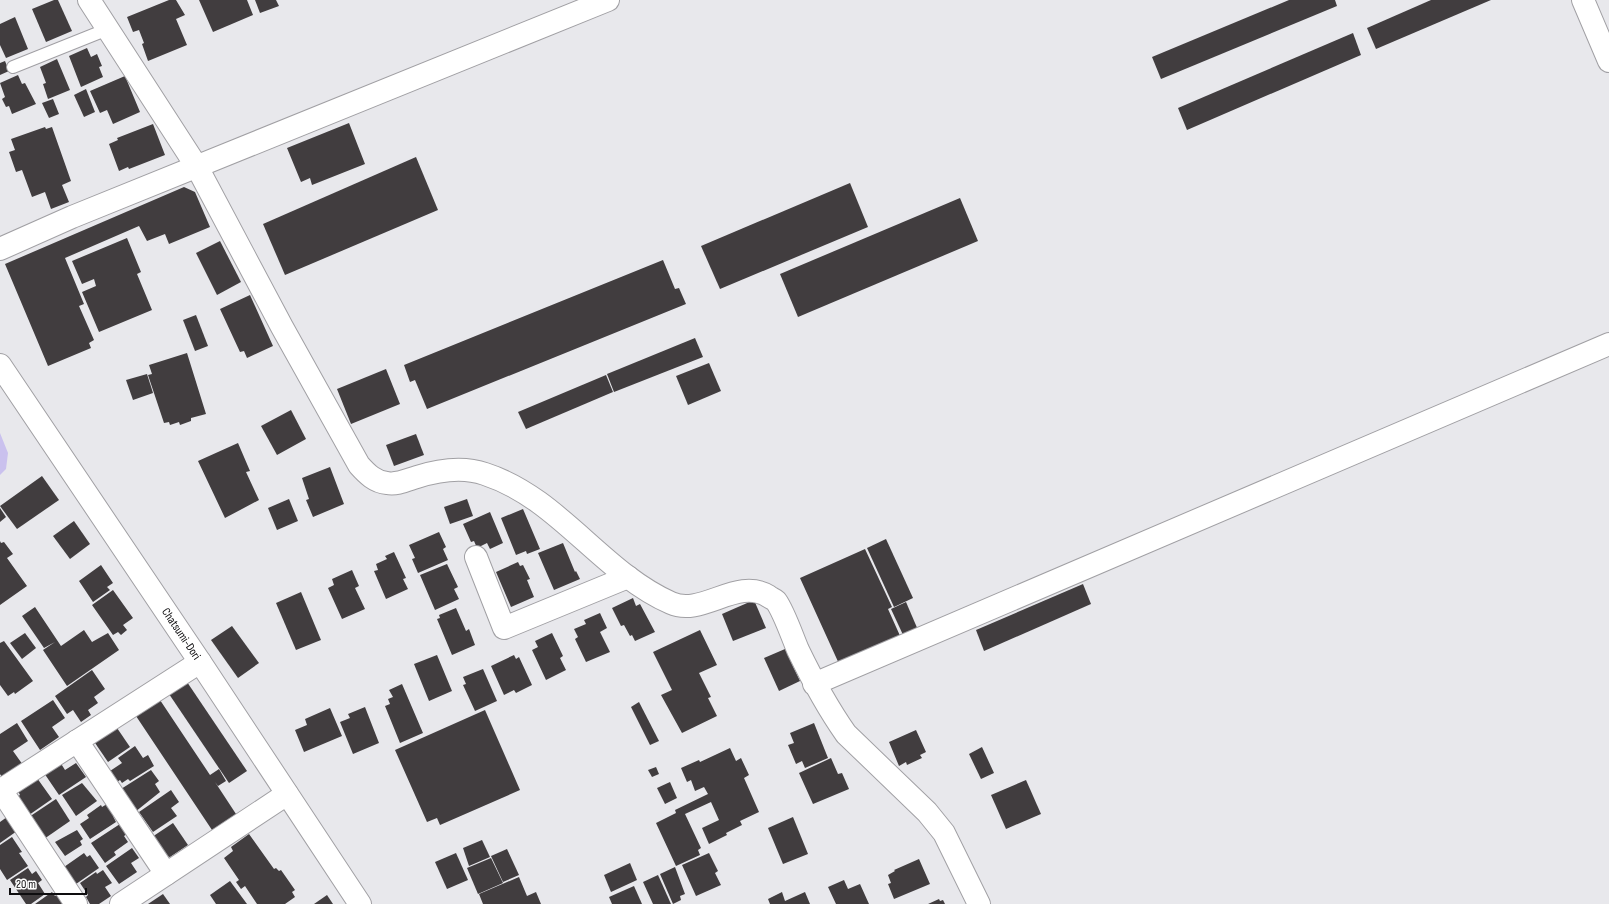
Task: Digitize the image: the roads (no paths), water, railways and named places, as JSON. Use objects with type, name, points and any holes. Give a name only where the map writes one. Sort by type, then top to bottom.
[{"type":"street","points":[[89,0],[197,167],[282,327],[359,465],[369,477],[386,483],[397,484],[439,471],[466,469],[485,474],[523,492],[580,535],[615,568],[673,604],[689,606],[746,590],[762,592],[775,601],[814,684],[846,734],[927,812],[944,834],[979,904]]},
{"type":"street","points":[[0,249],[72,217],[608,0]]},
{"type":"street","points":[[1583,0],[1609,61]]},
{"type":"street","points":[[814,684],[1609,344]]},
{"type":"street","name":"Chatsumi-Dori","points":[[0,365],[200,662],[360,904]]},
{"type":"street","points":[[476,557],[504,628],[628,576]]},
{"type":"street","points":[[76,904],[1,790],[200,662]]},
{"type":"street","points":[[77,741],[166,874]]},
{"type":"street","points":[[121,904],[287,794]]},
{"type":"lane","points":[[13,67],[108,29]]}]
